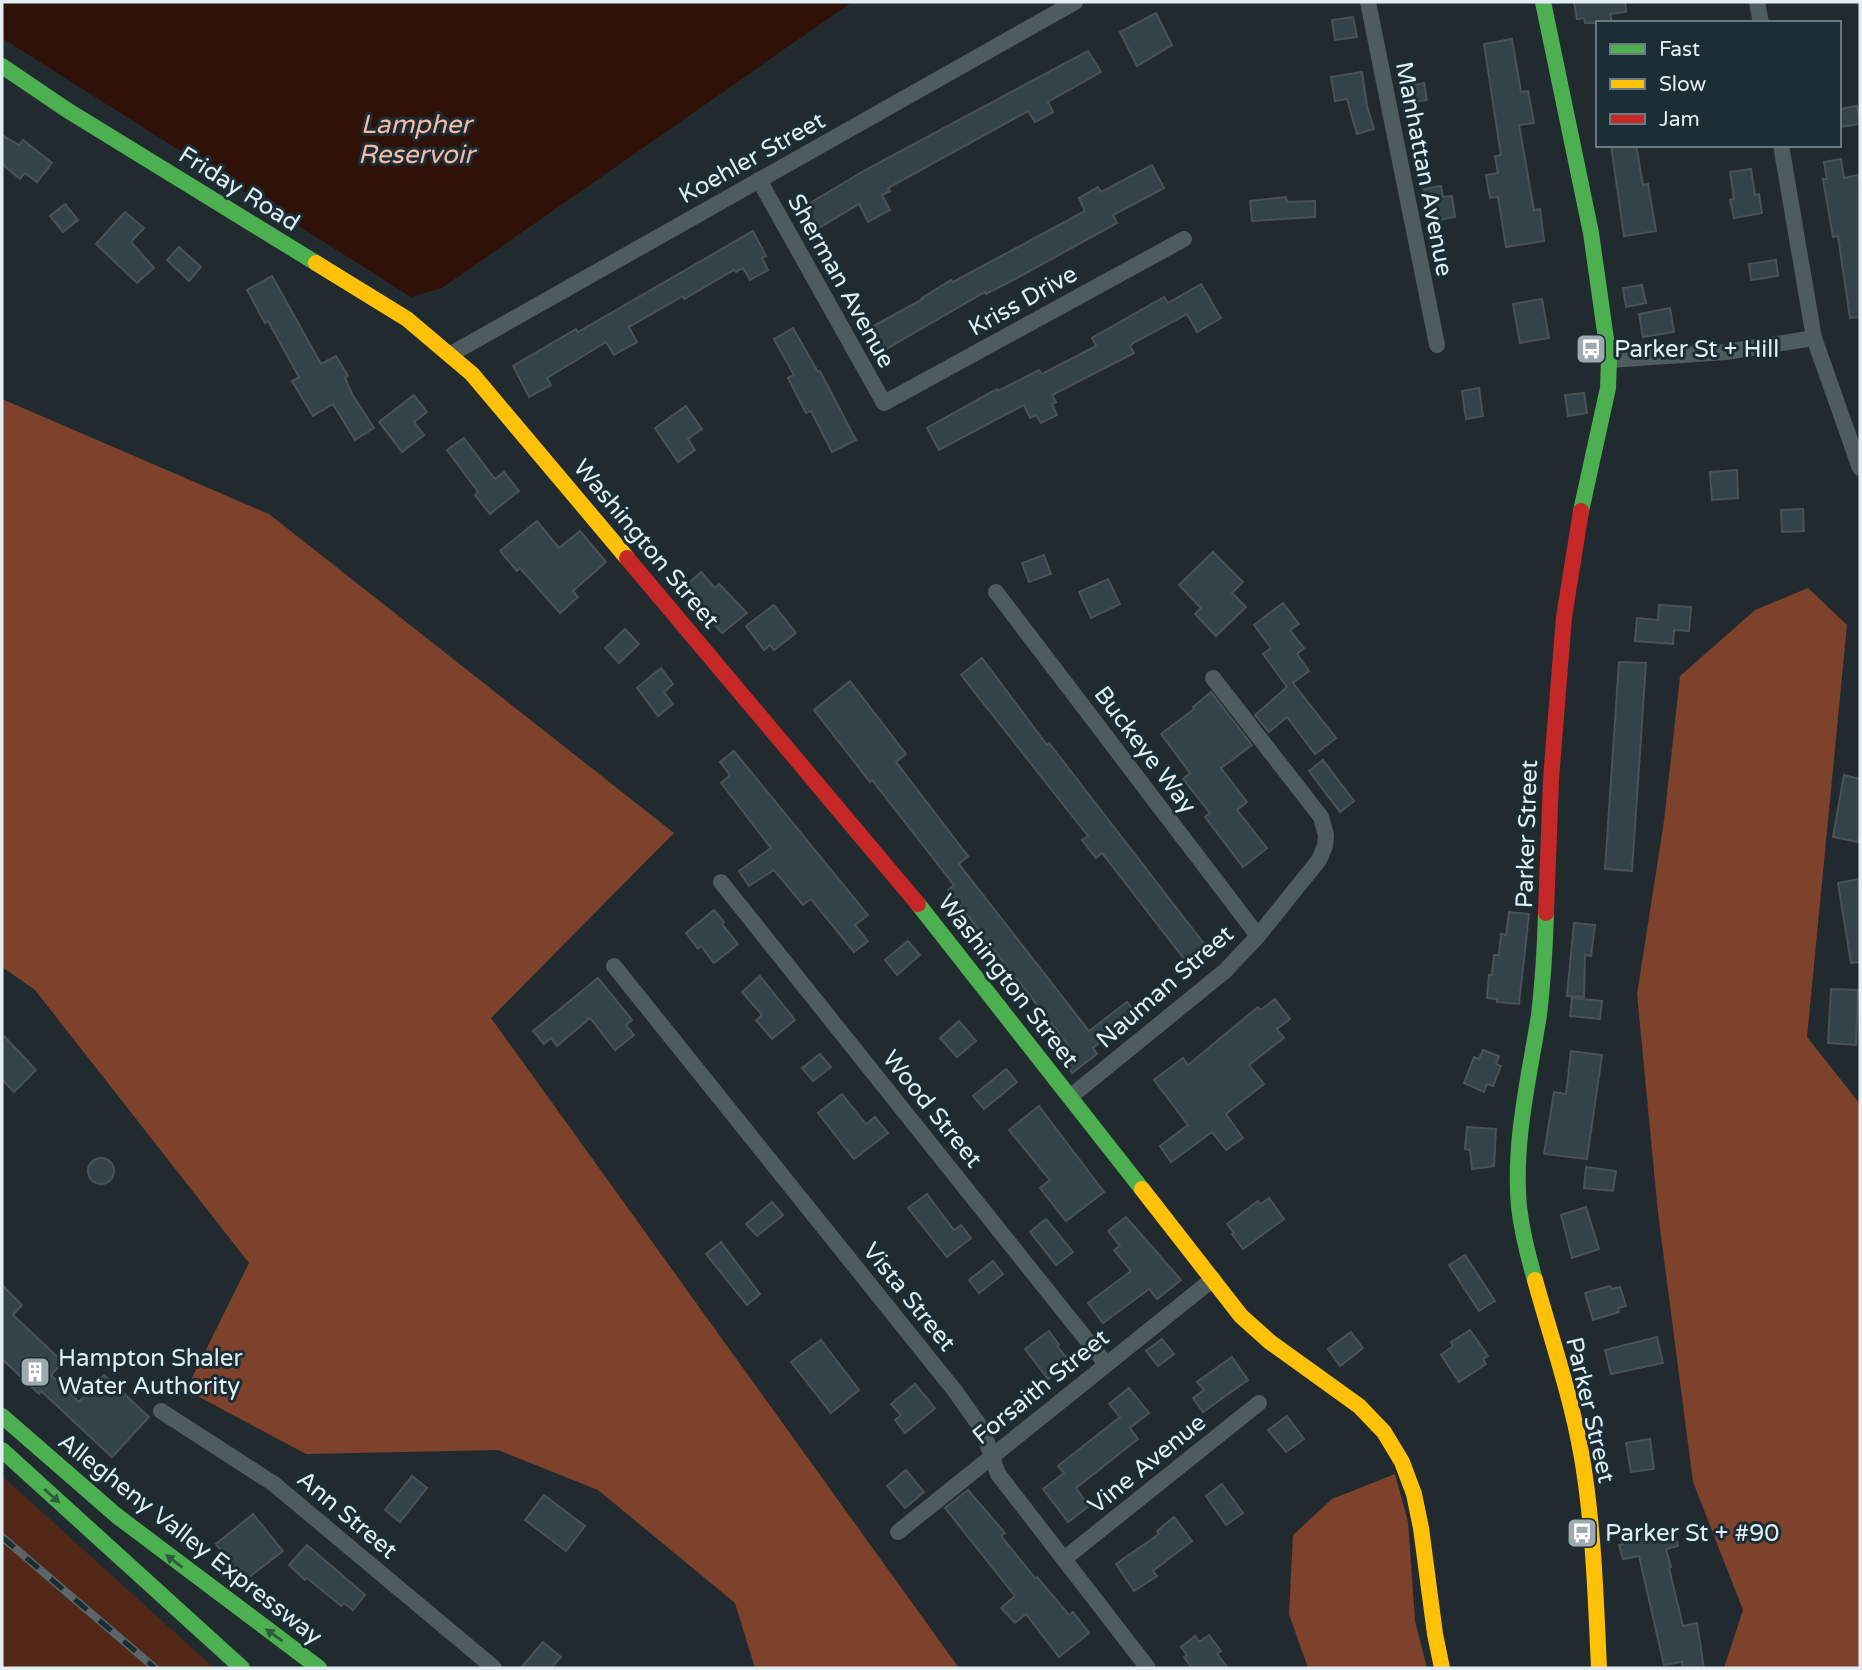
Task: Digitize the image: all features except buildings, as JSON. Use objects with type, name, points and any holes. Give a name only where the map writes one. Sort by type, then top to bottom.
[{"type":"main road","name":"Parker Street","points":[[1543,2],[1591,233],[1609,360],[1608,388],[1578,524],[1564,617],[1551,779],[1545,942],[1539,1012],[1523,1112],[1518,1166],[1519,1206],[1525,1244],[1571,1410],[1585,1474],[1592,1535],[1598,1668]]},
{"type":"main road","name":"Friday Road","points":[[2,66],[67,110],[407,319],[451,354]]},
{"type":"main road","name":"Washington Street","points":[[451,354],[472,374],[898,877],[1259,1334],[1280,1352],[1360,1406],[1392,1443],[1415,1493],[1432,1622],[1442,1668]]},
{"type":"main road","name":"Allegheny Valley Expressway","points":[[2,1416],[52,1464],[170,1559],[319,1668]]},
{"type":"main road","name":"Allegheny Valley Expressway","points":[[2,1450],[242,1668]]},
{"type":"main road","points":[[154,1588],[252,1668]]},
{"type":"street","name":"Koehler Street","points":[[451,354],[1075,2]]},
{"type":"street","name":"Manhattan Avenue","points":[[1368,2],[1437,345]]},
{"type":"street","points":[[1757,2],[1761,21]]},
{"type":"street","points":[[1781,147],[1814,338],[1860,468]]},
{"type":"street","name":"Sherman Avenue","points":[[760,180],[884,403]]},
{"type":"street","name":"Kriss Drive","points":[[884,403],[1184,239]]},
{"type":"street","points":[[1609,360],[1726,352],[1814,338]]},
{"type":"street","name":"Buckeye Way","points":[[996,592],[1258,936]]},
{"type":"street","name":"Nauman Street","points":[[1070,1097],[1225,971],[1258,936],[1319,860],[1325,846],[1326,835],[1321,817],[1213,678]]},
{"type":"street","name":"Wood Street","points":[[722,882],[1106,1364]]},
{"type":"street","name":"Vista Street","points":[[614,966],[955,1391],[982,1429],[999,1474],[1148,1668]]},
{"type":"street","name":"Forsaith Street","points":[[898,1531],[1213,1279]]},
{"type":"street","name":"Vine Avenue","points":[[1065,1559],[1259,1404]]},
{"type":"street","name":"Ann Street","points":[[161,1411],[274,1485],[494,1668]]},
{"type":"shaded area","points":[[2,399],[269,514],[674,833],[491,1018],[959,1668],[755,1668],[735,1603],[598,1490],[498,1450],[306,1454],[186,1390],[249,1263],[35,990],[2,967]]},
{"type":"shaded area","points":[[1808,588],[1847,625],[1807,1037],[1860,1104],[1860,1668],[1724,1668],[1743,1610],[1693,1482],[1658,1213],[1637,994],[1664,821],[1680,676],[1755,610]]},
{"type":"shaded area","points":[[1395,1474],[1408,1522],[1415,1621],[1427,1668],[1308,1668],[1289,1614],[1293,1535],[1332,1499]]},
{"type":"shaded area","points":[[2,1476],[214,1668],[2,1668]]},
{"type":"water","name":"Lampher Reservoir","points":[[2,2],[852,2],[442,288],[411,297],[2,38]]},
{"type":"railway","points":[[2,1537],[155,1668]]},
{"type":"traffic: fast","points":[[1543,2],[1591,233],[1609,360],[1608,388],[1581,511]]},
{"type":"traffic: fast","points":[[2,66],[67,110],[316,263]]},
{"type":"traffic: fast","points":[[918,904],[1142,1189]]},
{"type":"traffic: fast","points":[[1535,1280],[1520,1216],[1518,1159],[1539,1015],[1546,913]]},
{"type":"traffic: fast","points":[[2,1416],[117,1516],[319,1668]]},
{"type":"traffic: fast","points":[[2,1450],[242,1668]]},
{"type":"traffic: slow","points":[[316,263],[407,319],[472,374],[627,558]]},
{"type":"traffic: slow","points":[[1142,1189],[1241,1316],[1270,1342],[1359,1406],[1384,1432],[1402,1462],[1414,1494],[1442,1668]]},
{"type":"traffic: slow","points":[[1535,1280],[1570,1402],[1581,1452],[1593,1548],[1599,1668]]},
{"type":"traffic: jam","points":[[1546,913],[1551,779],[1564,617],[1581,511]]},
{"type":"traffic: jam","points":[[627,558],[918,904]]},
{"type":"place","name":"Parker St + Hill","points":[[1591,349]]},
{"type":"place","name":"Hampton Shaler Water Authority","points":[[35,1372]]},
{"type":"place","name":"Parker St + #90","points":[[1582,1533]]}]
